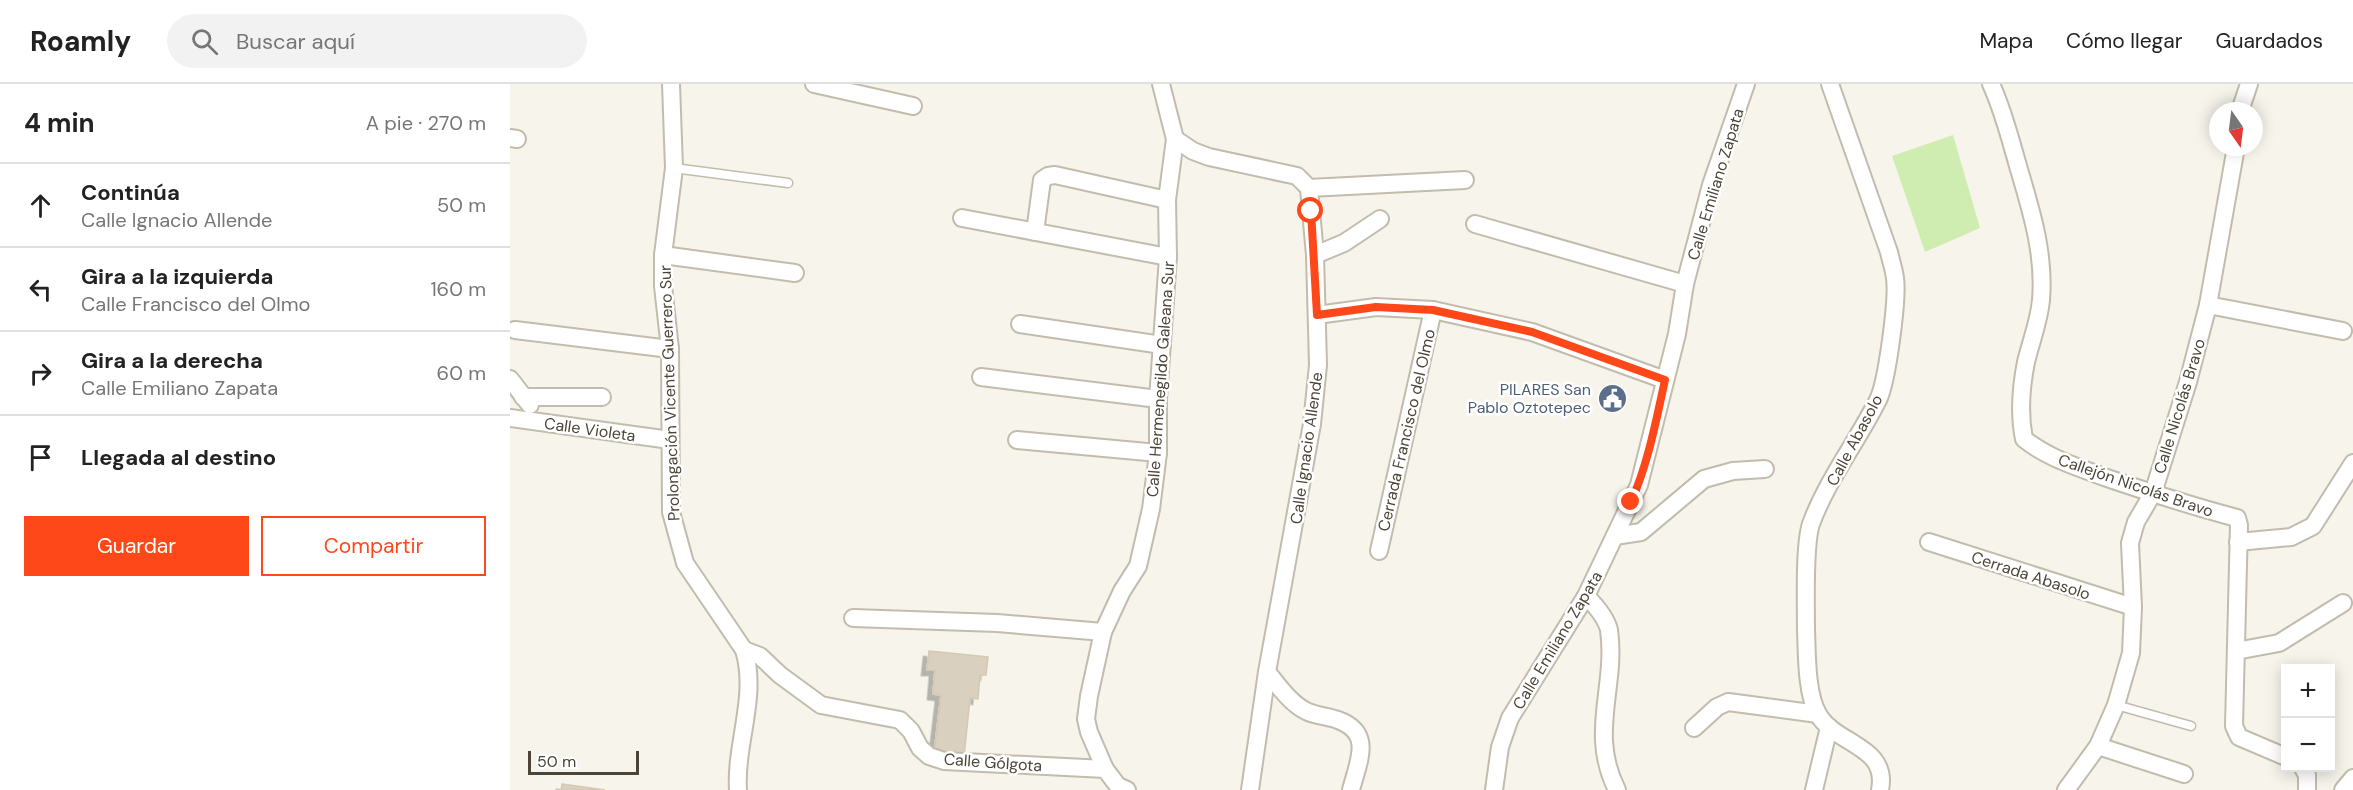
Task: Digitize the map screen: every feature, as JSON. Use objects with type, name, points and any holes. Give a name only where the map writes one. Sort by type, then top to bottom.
[{"type":"street","name":"Prolongación Vicente Guerrero Sur","points":[[671,84],[674,168],[663,255],[663,286],[670,349],[671,512],[685,563],[744,650],[748,664],[749,682],[738,790]]},
{"type":"street","points":[[814,84],[913,106]]},
{"type":"street","name":"Calle Hermenegildo Galeana Sur","points":[[1105,769],[1089,732],[1086,719],[1089,696],[1103,632],[1122,591],[1138,567],[1151,509],[1158,453],[1158,399],[1168,257],[1167,200],[1174,139],[1161,84]]},
{"type":"street","name":"Calle Emiliano Zapata","points":[[1494,790],[1500,747],[1510,718],[1586,596],[1639,485],[1677,334],[1684,284],[1711,185],[1746,84]]},
{"type":"street","name":"Calle Abasolo","points":[[1824,721],[1808,681],[1806,628],[1810,527],[1879,397],[1891,334],[1895,280],[1889,252],[1830,84]]},
{"type":"street","name":"Callejón Nicolás Bravo","points":[[1991,84],[2003,112],[2037,234],[2042,270],[2037,327],[2026,362],[2021,408],[2024,439],[2039,451],[2061,462],[2237,518],[2239,525],[2236,651],[2232,711],[2234,726],[2239,737],[2281,755]]},
{"type":"street","points":[[2243,102],[2249,84]]},
{"type":"street","points":[[1174,139],[1193,151],[1209,157],[1297,176],[1309,188],[1465,180]]},
{"type":"street","name":"Calle Nicolás Bravo","points":[[2066,790],[2098,746],[2116,705],[2131,653],[2133,607],[2130,543],[2136,522],[2153,493],[2188,382],[2208,305],[2234,156]]},
{"type":"street","points":[[1035,232],[1042,180],[1048,176],[1055,175],[1167,200]]},
{"type":"street","name":"Calle Ignacio Allende","points":[[1250,790],[1268,672],[1312,424],[1318,366],[1315,255],[1309,188]]},
{"type":"street","points":[[962,218],[1168,257]]},
{"type":"street","points":[[1315,255],[1344,243],[1380,219]]},
{"type":"street","points":[[1474,224],[1684,284]]},
{"type":"street","points":[[663,255],[795,273]]},
{"type":"street","points":[[2208,305],[2343,331]]},
{"type":"street","points":[[1317,315],[1376,307],[1433,310],[1532,332],[1665,380]]},
{"type":"street","name":"Cerrada Francisco del Olmo","points":[[1379,551],[1433,310]]},
{"type":"street","points":[[1020,324],[1161,345]]},
{"type":"street","points":[[515,330],[670,349]]},
{"type":"street","points":[[981,377],[1158,399]]},
{"type":"street","points":[[510,379],[547,423]]},
{"type":"street","points":[[523,397],[602,397]]},
{"type":"street","name":"Calle Violeta","points":[[510,418],[670,440]]},
{"type":"street","points":[[1017,440],[1158,453]]},
{"type":"street","points":[[2238,542],[2291,537],[2313,526],[2353,463]]},
{"type":"street","points":[[1615,536],[1641,532],[1704,479],[1733,471],[1765,469]]},
{"type":"street","name":"Cerrada Abasolo","points":[[1929,542],[2133,607]]},
{"type":"street","points":[[1586,596],[1598,609],[1608,629],[1609,675],[1603,713],[1604,741],[1609,774],[1617,790]]},
{"type":"street","points":[[2236,651],[2278,643],[2343,603]]},
{"type":"street","points":[[853,618],[997,623],[1103,632]]},
{"type":"street","name":"Calle Gólgota","points":[[744,650],[760,656],[780,675],[820,705],[900,720],[911,731],[920,748],[929,756],[944,761],[1105,769]]},
{"type":"street","points":[[1268,672],[1286,694],[1306,711],[1339,720],[1358,732],[1361,741],[1352,790]]},
{"type":"street","points":[[1694,728],[1717,707],[1728,702],[1824,721],[1870,755],[1878,764],[1882,779],[1880,790]]},
{"type":"street","points":[[1814,790],[1824,721]]},
{"type":"street","points":[[2098,746],[2184,774]]},
{"type":"street","points":[[1105,769],[1118,786],[1127,790]]},
{"type":"street","points":[[2305,772],[2307,790]]},
{"type":"street","points":[[2343,790],[2353,778]]},
{"type":"lane","points":[[674,168],[788,183]]},
{"type":"lane","points":[[2116,705],[2191,726]]},
{"type":"green space","points":[[1953,135],[1980,228],[1925,252],[1892,156]]},
{"type":"building","points":[[929,651],[988,657],[986,675],[980,675],[978,699],[970,698],[964,757],[934,754],[941,695],[933,694],[935,670],[927,670]]},
{"type":"building","points":[[562,784],[605,790],[561,790]]},
{"type":"place","name":"PILARES San Pablo Oztotepec","points":[[1612,398]]},
{"type":"route","points":[[1311,211],[1317,315],[1376,307],[1433,310],[1532,332],[1665,380],[1639,485],[1631,502]]}]
